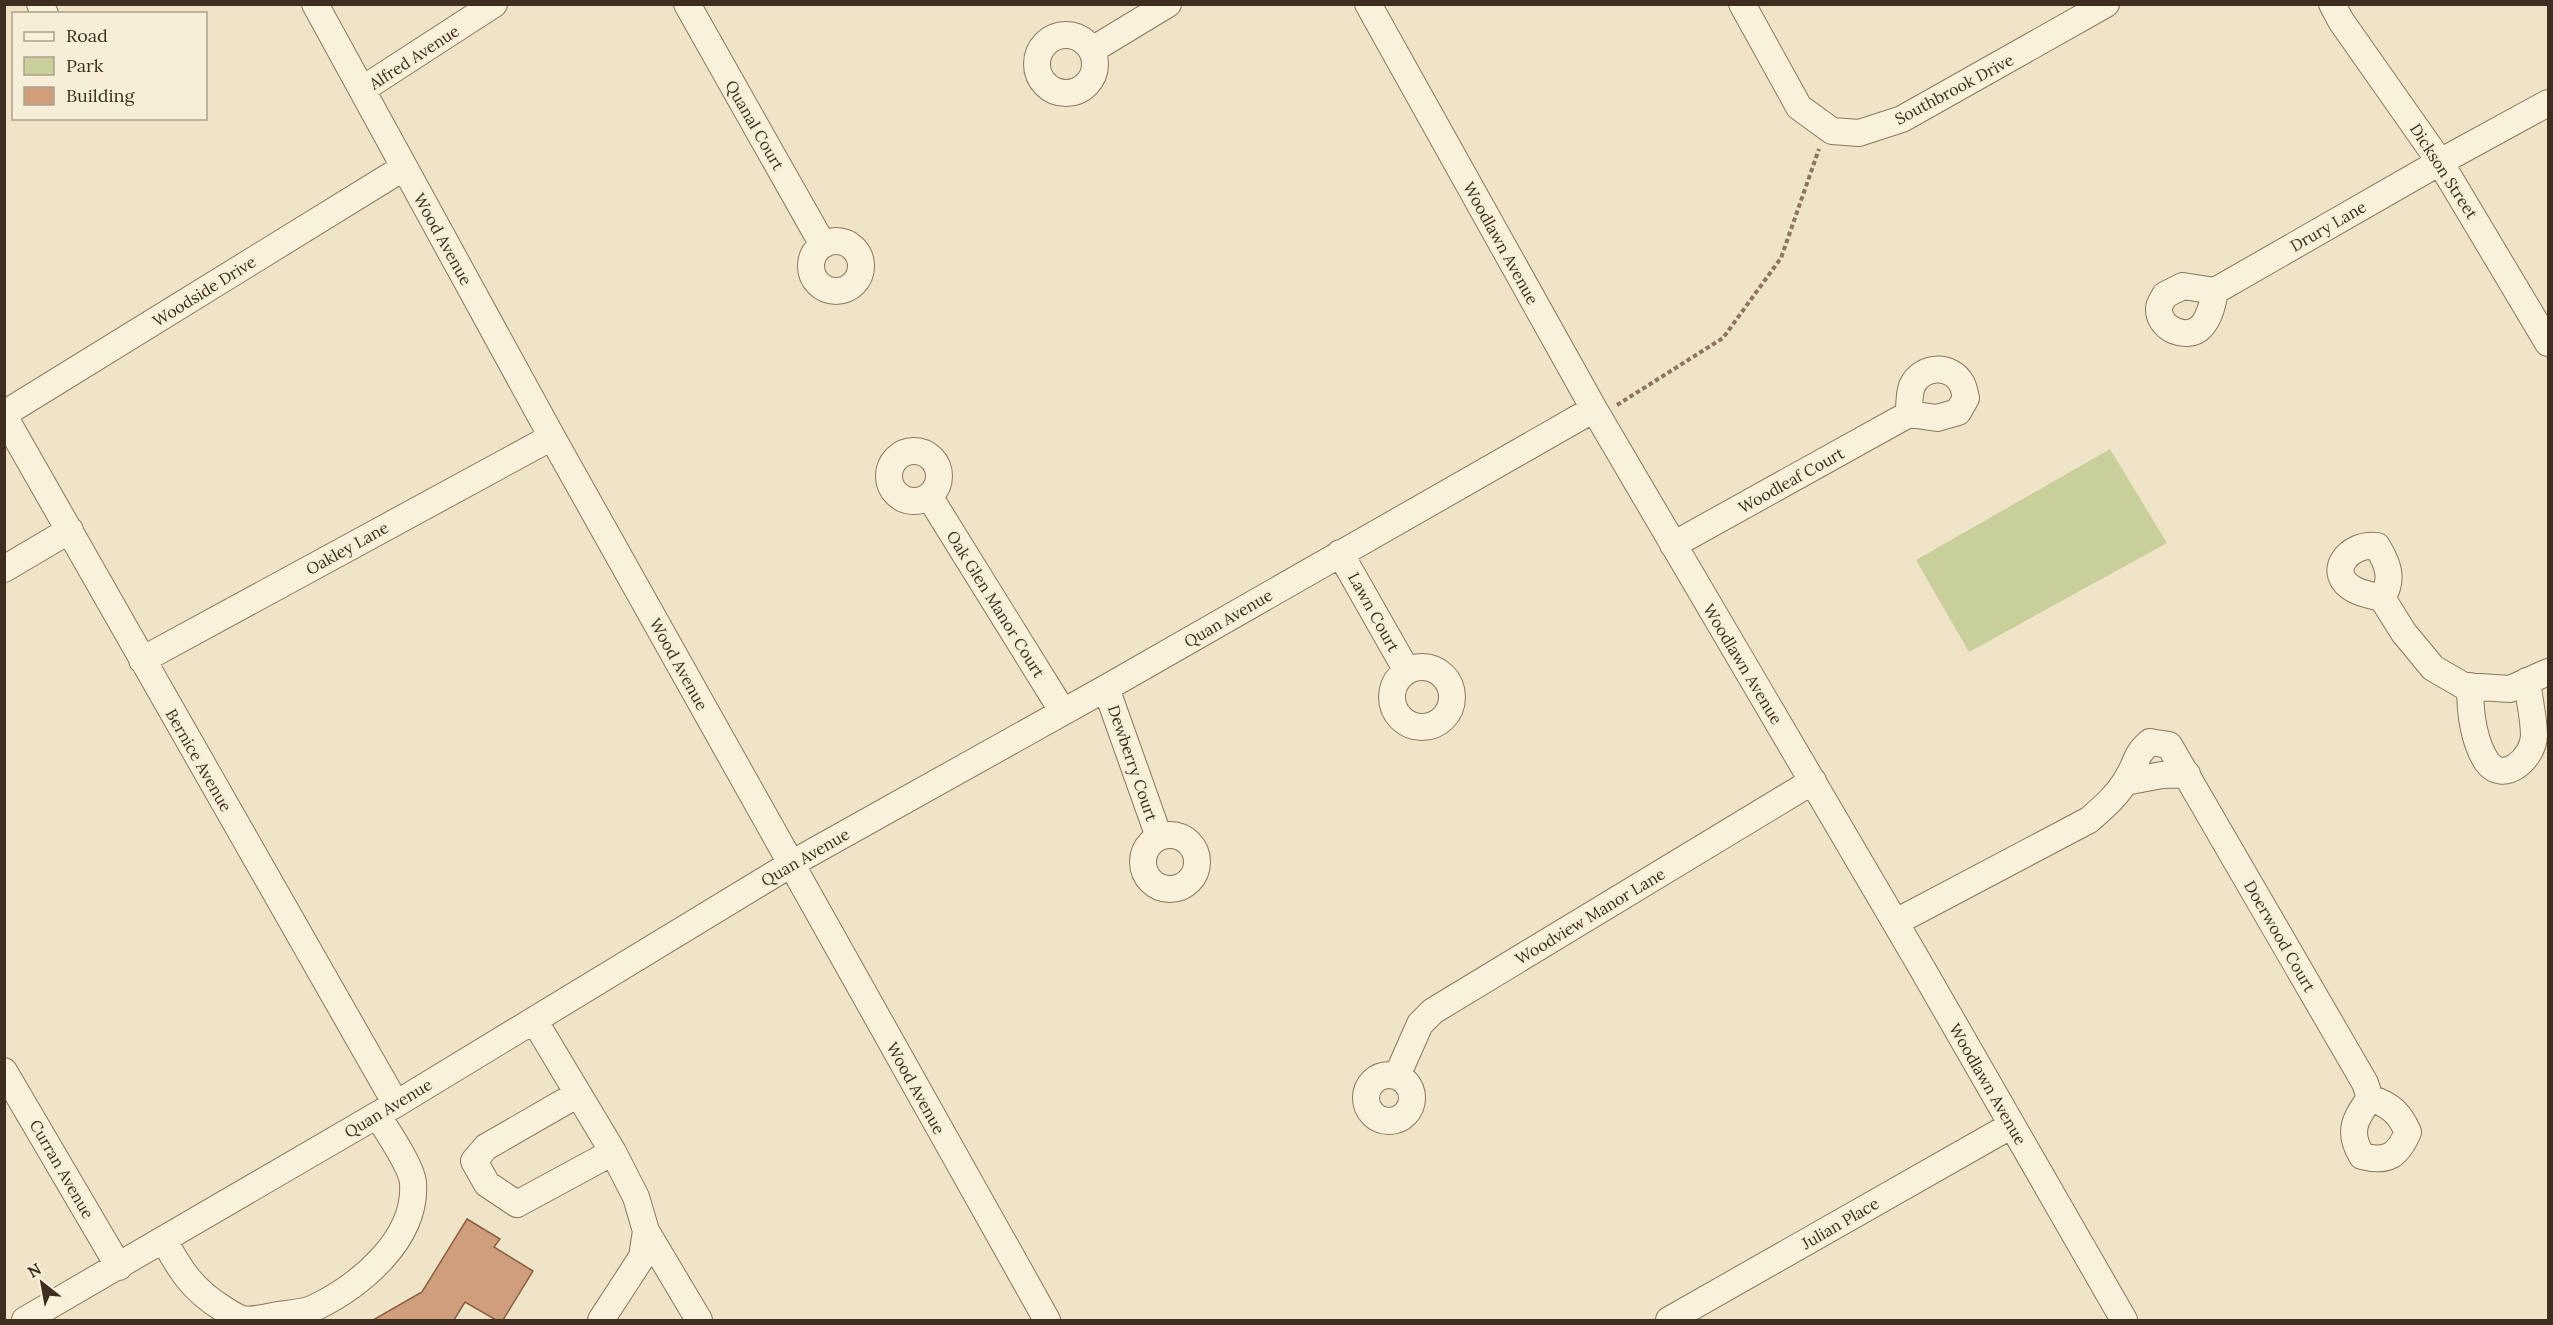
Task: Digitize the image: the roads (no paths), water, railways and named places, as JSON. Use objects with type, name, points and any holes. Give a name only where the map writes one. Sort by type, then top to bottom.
[{"type":"street","name":"Wood Avenue","points":[[315,4],[552,437],[1047,1320]]},
{"type":"street","name":"Alfred Avenue","points":[[363,89],[494,4]]},
{"type":"street","name":"Quanal Court","points":[[687,4],[824,245]]},
{"type":"street","points":[[1092,50],[1168,4]]},
{"type":"street","name":"Woodlawn Avenue","points":[[1368,4],[1596,413],[1896,922],[2124,1320]]},
{"type":"street","name":"Southbrook Drive","points":[[1742,4],[1799,107],[1832,131],[1859,133],[1902,119],[2106,4]]},
{"type":"street","name":"Dickson Street","points":[[2332,4],[2341,21],[2440,162],[2548,343]]},
{"type":"street","name":"Drury Lane","points":[[2215,291],[2548,103]]},
{"type":"street","name":"Woodside Drive","points":[[4,415],[403,168]]},
{"type":"street","name":"Quan Avenue","points":[[25,1320],[386,1109],[791,864],[1106,688],[1340,553],[1596,413]]},
{"type":"street","name":"Woodleaf Court","points":[[1673,545],[1909,414]]},
{"type":"street","name":"Bernice Avenue","points":[[4,415],[142,660],[386,1109],[413,1181],[410,1211],[393,1246],[372,1269],[342,1292],[312,1309],[242,1319],[202,1296],[178,1268],[164,1240]]},
{"type":"street","name":"Oakley Lane","points":[[142,660],[552,437]]},
{"type":"street","name":"Oak Glen Manor Court","points":[[928,496],[1063,712]]},
{"type":"street","points":[[4,568],[70,530]]},
{"type":"street","name":"Lawn Court","points":[[1340,553],[1407,671]]},
{"type":"street","points":[[2382,598],[2404,633],[2433,668],[2464,686],[2470,686],[2510,689],[2538,676],[2534,737],[2528,757],[2513,768],[2498,770],[2488,763],[2470,711],[2470,686]]},
{"type":"street","name":"Dewberry Court","points":[[1106,688],[1159,837]]},
{"type":"street","name":"Doerwood Court","points":[[1896,922],[2089,820],[2115,797],[2125,782],[2138,752],[2150,742],[2169,745],[2365,1083],[2370,1098]]},
{"type":"street","points":[[2125,782],[2162,775],[2187,774]]},
{"type":"street","name":"Woodview Manor Lane","points":[[1396,1076],[1420,1024],[1433,1011],[1813,781]]},
{"type":"street","points":[[534,1020],[613,1152],[636,1197],[646,1231],[699,1320]]},
{"type":"street","name":"Curran Avenue","points":[[4,1071],[119,1267]]},
{"type":"street","points":[[578,1094],[486,1147],[474,1161],[487,1184],[517,1204],[613,1152]]},
{"type":"street","name":"Julian Place","points":[[1669,1320],[2012,1125]]},
{"type":"street","points":[[601,1320],[642,1257],[646,1231]]}]
